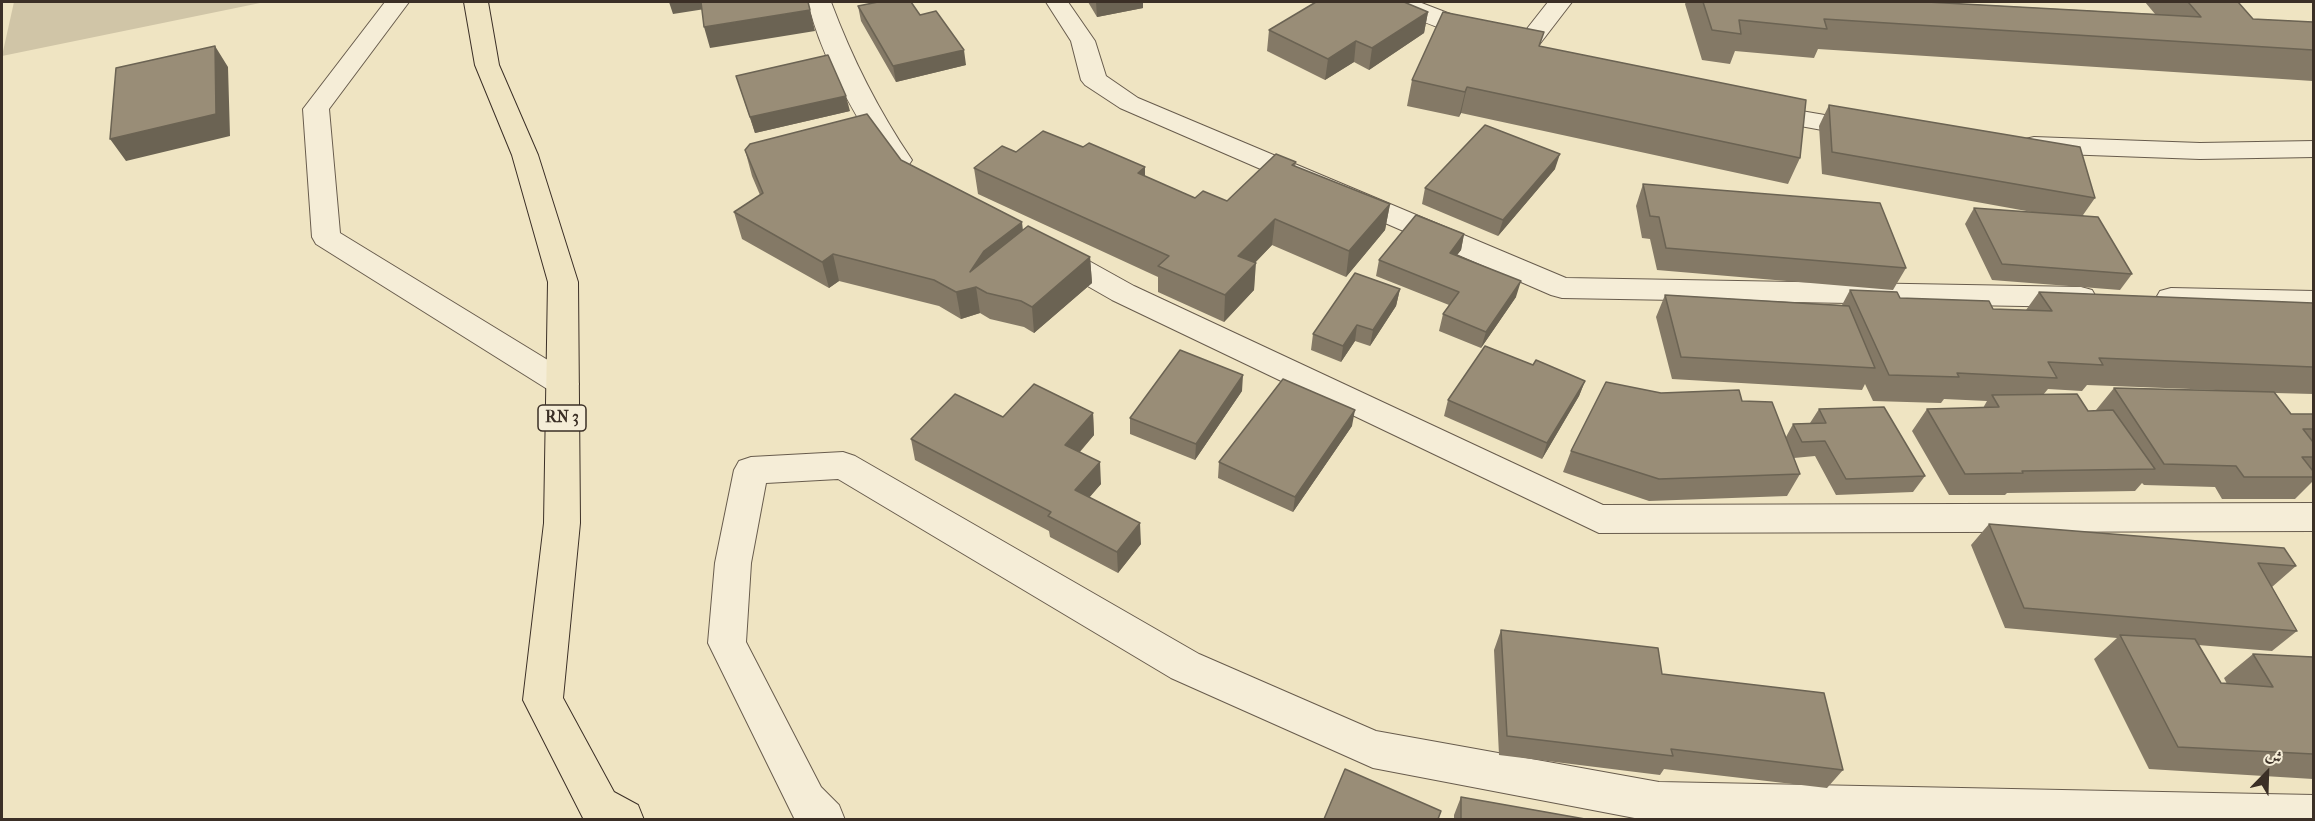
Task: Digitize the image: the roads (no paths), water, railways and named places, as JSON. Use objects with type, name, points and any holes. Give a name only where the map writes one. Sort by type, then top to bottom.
[{"type":"main road","name":"RN 3","points":[[476,2],[487,65],[525,155],[563,282],[562,523],[543,699],[599,806],[623,819]]},
{"type":"street","points":[[397,2],[316,109],[326,237],[562,384]]},
{"type":"street","points":[[819,2],[841,62],[880,135],[905,169],[925,181]]},
{"type":"street","points":[[1057,2],[1083,41],[1094,80],[1130,103],[1562,288],[2111,297]]},
{"type":"street","points":[[1401,2],[1432,16],[1535,52],[1560,2]]},
{"type":"street","points":[[1731,107],[1834,126],[1888,132]]},
{"type":"street","points":[[2012,144],[2200,151],[2313,149]]},
{"type":"street","points":[[1027,239],[1123,293],[1599,519],[2313,517]]},
{"type":"street","points":[[2146,298],[2313,301]]},
{"type":"street","points":[[824,819],[806,801],[727,643],[733,563],[751,470],[843,465],[1185,666],[1373,749],[1659,802],[2313,815]]}]
